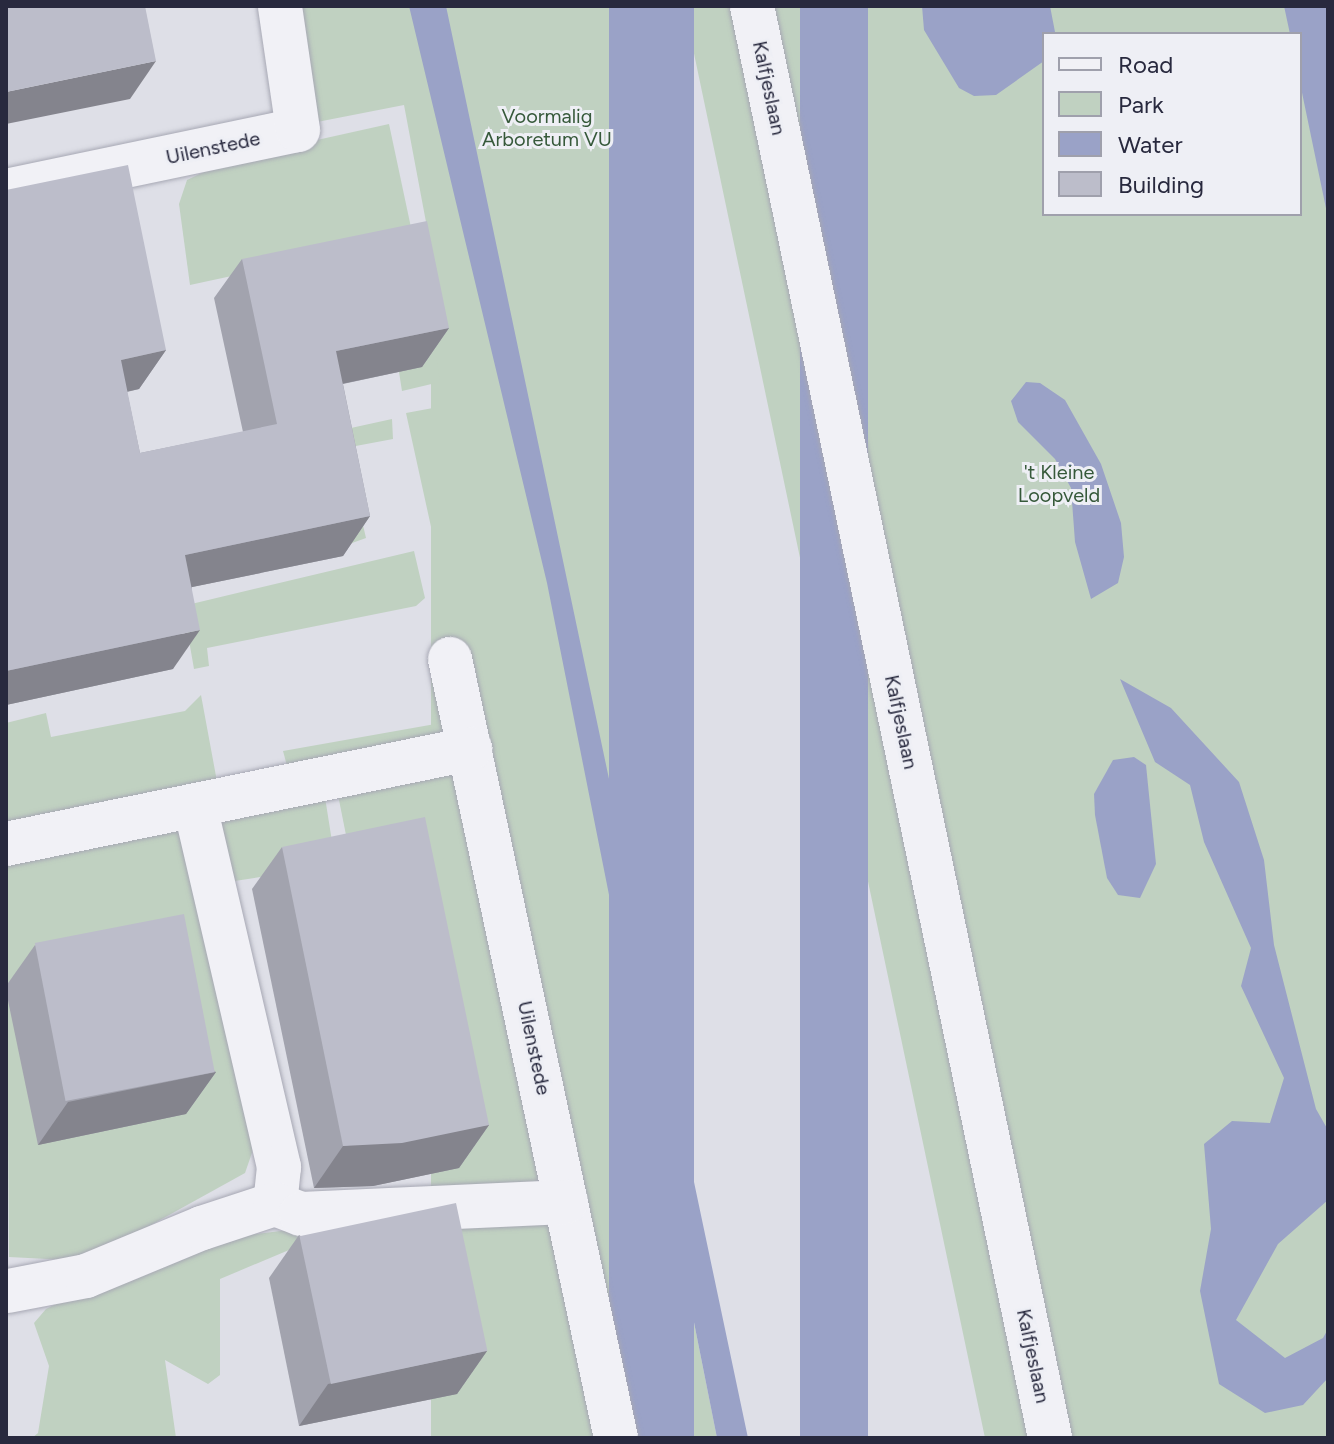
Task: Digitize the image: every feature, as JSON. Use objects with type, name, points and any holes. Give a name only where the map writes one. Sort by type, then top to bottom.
[{"type":"street","name":"Uilenstede","points":[[6,191],[298,130],[280,6]]},
{"type":"street","name":"Kalfjeslaan","points":[[752,6],[1050,1438]]},
{"type":"street","name":"Uilenstede","points":[[450,659],[616,1438]]},
{"type":"street","points":[[6,844],[470,749]]},
{"type":"street","points":[[195,806],[279,1167],[275,1204]]},
{"type":"street","points":[[7,1298],[86,1276],[202,1228],[275,1204],[301,1214],[566,1202]]},
{"type":"green space","points":[[294,6],[409,6],[418,29],[547,583],[717,1438],[667,1438],[541,832],[511,837],[464,638],[487,638],[473,590],[446,595],[406,413],[460,403],[404,105],[317,122]]},
{"type":"green space","name":"Voormalig Arboretum VU","points":[[431,6],[612,6],[612,1438],[431,1438]]},
{"type":"green space","name":"'t Kleine Loopveld","points":[[684,6],[1289,6],[1295,32],[1042,32],[1042,216],[1302,216],[1302,66],[1328,189],[1328,1438],[985,1438]]},
{"type":"green space","points":[[389,124],[413,237],[190,285],[179,204],[187,180],[231,159]]},
{"type":"green space","points":[[430,319],[440,382],[402,391],[399,372]]},
{"type":"green space","points":[[392,419],[393,439],[345,448],[366,538],[341,547],[319,435]]},
{"type":"green space","points":[[414,551],[425,598],[416,606],[207,648],[209,666],[194,669],[183,606]]},
{"type":"green space","points":[[201,695],[218,787],[6,832],[6,723],[46,713],[51,737],[185,711]]},
{"type":"green space","points":[[441,723],[433,742],[289,773],[283,751]]},
{"type":"green space","points":[[427,770],[457,778],[473,850],[423,865],[350,855],[337,790]]},
{"type":"green space","points":[[324,791],[336,865],[225,883],[213,809]]},
{"type":"green space","points":[[169,820],[187,835],[255,1144],[245,1173],[86,1261],[9,1257],[6,856]]},
{"type":"green space","points":[[305,1228],[308,1242],[220,1279],[220,1375],[208,1384],[165,1360],[176,1438],[32,1438],[38,1433],[49,1366],[34,1323],[46,1309],[117,1273],[198,1241]]},
{"type":"water","points":[[409,6],[446,6],[748,1438],[717,1438],[547,583]]},
{"type":"water","points":[[609,6],[694,6],[694,1438],[609,1438]]},
{"type":"water","points":[[800,6],[868,6],[868,1438],[800,1438]]},
{"type":"water","points":[[922,6],[1050,6],[1055,32],[1042,32],[1042,62],[996,95],[974,96],[959,88],[924,30]]},
{"type":"water","points":[[1284,6],[1328,6],[1328,218],[1302,93],[1302,32],[1290,32]]},
{"type":"water","points":[[1026,382],[1040,383],[1065,400],[1101,464],[1121,523],[1124,557],[1118,583],[1091,599],[1075,542],[1071,488],[1055,459],[1018,422],[1011,401]]},
{"type":"water","points":[[1120,679],[1171,708],[1239,782],[1264,860],[1274,945],[1316,1109],[1328,1130],[1328,1200],[1278,1244],[1236,1320],[1285,1358],[1323,1338],[1328,1329],[1328,1378],[1303,1405],[1265,1413],[1219,1384],[1200,1291],[1211,1229],[1204,1144],[1232,1121],[1270,1123],[1284,1078],[1241,986],[1251,948],[1204,842],[1190,785],[1155,762]]},
{"type":"water","points":[[1134,757],[1146,765],[1156,864],[1140,898],[1118,895],[1107,878],[1094,794],[1113,760]]},
{"type":"building","points":[[6,6],[145,6],[156,61],[6,92]]},
{"type":"building","points":[[128,165],[166,350],[121,360],[140,453],[277,424],[242,259],[427,221],[449,328],[336,351],[370,516],[185,555],[200,630],[6,671],[6,190]]},
{"type":"building","points":[[425,817],[489,1125],[402,1143],[343,1146],[282,847]]},
{"type":"building","points":[[184,914],[215,1072],[66,1101],[35,943]]},
{"type":"building","points":[[456,1203],[487,1351],[331,1384],[299,1236]]}]
